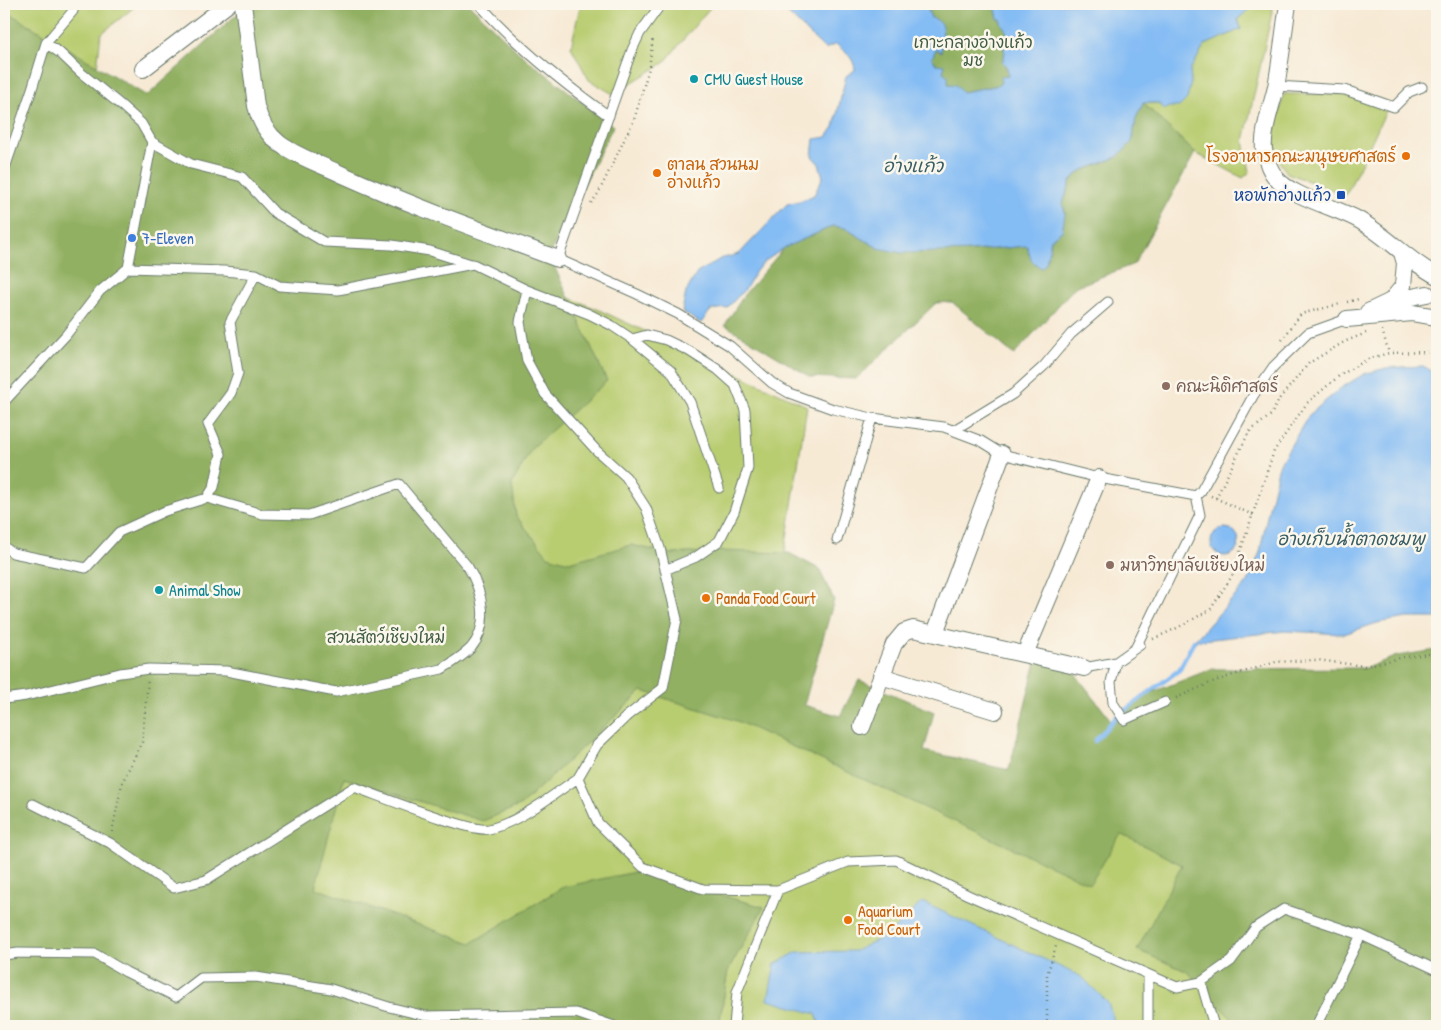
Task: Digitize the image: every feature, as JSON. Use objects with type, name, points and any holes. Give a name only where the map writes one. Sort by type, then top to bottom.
[{"type":"street","points":[[143,69],[228,4]]},
{"type":"street","points":[[243,4],[256,106],[260,121],[268,133],[280,144],[367,185],[457,222],[558,259]]},
{"type":"street","points":[[1288,4],[1276,86],[1265,135],[1264,149],[1268,164],[1276,178],[1288,188],[1357,219],[1407,257],[1437,276]]},
{"type":"street","points":[[1407,257],[1431,289]]},
{"type":"street","points":[[1391,301],[1404,286],[1407,257]]},
{"type":"street","points":[[1347,319],[1377,309],[1391,301],[1431,289]]},
{"type":"street","points":[[1431,289],[1426,304],[1429,310],[1437,316]]},
{"type":"street","points":[[1347,319],[1412,313],[1437,316]]},
{"type":"street","points":[[935,633],[1002,454]]},
{"type":"street","points":[[1025,654],[1099,478]]},
{"type":"street","points":[[862,727],[894,644],[904,632],[913,629],[1084,668]]},
{"type":"street","points":[[881,676],[995,711]]},
{"type":"lane","points":[[4,171],[46,43],[73,11],[73,4]]},
{"type":"lane","points":[[479,4],[547,67],[609,116]]},
{"type":"lane","points":[[661,4],[636,41],[558,259],[678,314],[730,346],[772,383],[788,393],[834,410],[872,418],[944,427],[981,440],[1002,454],[1099,478],[1198,494]]},
{"type":"lane","points":[[46,43],[122,106],[141,124],[152,142],[191,164],[242,177],[275,213],[324,242],[392,245],[430,251],[474,264],[527,290],[589,314],[611,325],[632,339],[671,371],[690,402],[719,488]]},
{"type":"lane","points":[[1276,86],[1345,90],[1394,107],[1409,92],[1422,87]]},
{"type":"lane","points":[[4,402],[66,335],[100,291],[128,268],[152,142]]},
{"type":"lane","points":[[128,268],[224,270],[256,274],[278,286],[338,290],[474,264]]},
{"type":"lane","points":[[208,498],[214,487],[221,454],[208,424],[231,393],[238,373],[230,322],[256,274]]},
{"type":"lane","points":[[33,804],[110,843],[174,888],[206,880],[354,786],[459,824],[486,830],[510,822],[578,778],[597,745],[627,716],[663,688],[677,619],[660,548],[646,508],[626,477],[596,450],[545,394],[527,361],[520,322],[527,290]]},
{"type":"lane","points":[[954,430],[1014,394],[1044,366],[1071,334],[1108,302]]},
{"type":"lane","points":[[1084,668],[1116,662],[1139,645],[1200,515],[1198,494],[1253,396],[1273,367],[1308,333],[1347,319]]},
{"type":"lane","points":[[632,339],[647,335],[666,340],[689,350],[717,369],[735,385],[745,410],[748,468],[734,512],[719,541],[696,557],[665,570]]},
{"type":"lane","points":[[837,540],[872,418]]},
{"type":"lane","points":[[4,547],[13,553],[86,568],[119,532],[166,511],[208,498],[262,514],[309,515],[399,484],[468,567],[476,581],[481,598],[482,621],[480,631],[471,648],[442,669],[336,692],[226,671],[149,670],[120,674],[26,696],[4,698]]},
{"type":"lane","points":[[1116,662],[1111,682],[1113,703],[1124,720],[1165,702]]},
{"type":"lane","points":[[578,778],[598,823],[644,867],[703,889],[778,890],[848,862],[896,860],[968,895],[1177,988],[1201,982],[1231,961],[1256,927],[1284,909],[1360,935],[1437,970]]},
{"type":"lane","points":[[734,1026],[737,992],[778,890]]},
{"type":"lane","points":[[1316,1026],[1360,935]]},
{"type":"lane","points":[[4,955],[18,953],[95,954],[176,997],[201,978],[256,977],[330,988],[389,1007],[426,1016],[576,1014],[614,1026]]},
{"type":"lane","points":[[1148,975],[1148,1026]]},
{"type":"lane","points":[[1201,982],[1214,1026]]},
{"type":"path","points":[[573,215],[585,211],[598,194],[634,120],[650,68],[653,34]]},
{"type":"path","points":[[1278,346],[1301,314],[1362,298]]},
{"type":"path","points":[[1216,498],[1249,432],[1271,414],[1280,398],[1309,363],[1344,342],[1382,327]]},
{"type":"path","points":[[1139,645],[1177,628],[1210,610],[1232,576],[1274,451],[1307,402],[1339,376],[1368,359],[1389,353],[1429,352],[1437,354]]},
{"type":"path","points":[[1198,494],[1216,498],[1254,515]]},
{"type":"path","points":[[1165,702],[1216,680],[1276,662],[1317,660],[1364,666],[1404,657],[1437,653]]},
{"type":"path","points":[[110,843],[122,783],[142,742],[149,670]]},
{"type":"path","points":[[1047,1026],[1047,976],[1060,935]]},
{"type":"green space","name":"สวนสัตว์เชียงใหม่","points":[[4,4],[138,4],[101,34],[97,67],[206,150],[597,309],[807,406],[759,723],[1092,827],[1262,801],[1437,1026],[4,1026]]},
{"type":"green space","name":"สวนสัตว์เชียงใหม่","points":[[248,4],[469,4],[519,53],[613,126],[549,255],[607,381],[532,448],[512,484],[516,516],[548,556],[569,562],[631,545],[672,554],[719,551],[789,553],[819,569],[834,600],[804,705],[840,716],[859,680],[934,712],[924,751],[1009,770],[1038,654],[1064,659],[1113,723],[1148,694],[1211,669],[1366,668],[1397,656],[1437,650],[1437,1026],[1230,1026],[1231,1018],[1188,972],[1137,950],[1182,865],[1121,834],[1090,884],[737,721],[642,691],[521,805],[483,821],[344,778],[315,888],[471,943],[563,887],[635,872],[764,907],[728,971],[719,1026],[4,1026],[4,10],[147,96]]},
{"type":"green space","points":[[582,4],[713,4],[664,63],[613,94],[589,80],[571,47]]},
{"type":"green space","name":"เกาะกลางอ่างแก้ว มช","points":[[931,4],[995,4],[998,19],[1001,19],[1001,23],[1007,33],[1003,57],[1008,76],[1003,77],[1002,83],[962,92],[948,84],[943,72],[932,58],[936,49],[941,52],[944,39],[928,10]]},
{"type":"green space","points":[[1255,4],[1273,8],[1244,141],[1250,172],[1243,178],[1195,153],[1143,103],[1159,103],[1191,82],[1190,70],[1205,45],[1241,29],[1238,19]]},
{"type":"green space","points":[[1284,94],[1348,94],[1387,109],[1346,195],[1287,173],[1276,157],[1274,135]]},
{"type":"green space","points":[[1143,103],[1195,153],[1134,264],[1075,287],[1014,355],[952,302],[936,303],[856,379],[810,377],[725,325],[744,295],[784,248],[833,226],[845,228],[878,248],[972,251],[1027,246],[1029,255],[1050,251],[1051,239],[1065,214],[1063,203],[1071,180],[1081,171],[1117,157],[1132,142],[1136,118]]},
{"type":"water","name":"อ่างแก้ว","points":[[778,4],[931,4],[928,10],[931,18],[940,23],[943,32],[941,52],[936,49],[932,58],[936,64],[945,65],[943,72],[948,76],[948,84],[956,85],[962,92],[995,86],[1001,83],[1000,77],[1008,76],[1007,66],[1002,62],[1007,33],[1001,23],[1001,19],[998,19],[995,4],[1255,4],[1238,19],[1241,29],[1205,45],[1190,70],[1191,82],[1187,99],[1179,107],[1168,107],[1165,110],[1159,103],[1143,103],[1136,118],[1132,142],[1117,157],[1081,171],[1071,180],[1063,203],[1065,214],[1062,231],[1051,239],[1046,263],[1041,268],[1031,260],[1027,246],[972,251],[902,253],[878,248],[845,228],[833,226],[784,248],[764,262],[746,288],[727,308],[711,310],[701,323],[682,312],[686,292],[697,273],[720,259],[739,254],[787,204],[814,195],[823,177],[819,164],[812,156],[814,139],[827,137],[834,127],[846,76],[855,70],[849,55],[836,44],[825,49]]},
{"type":"water","name":"อ่างเก็บน้ำตาดชมพู","points":[[1423,366],[1437,374],[1437,618],[1407,618],[1377,623],[1344,634],[1285,631],[1194,641],[1248,582],[1260,552],[1279,465],[1309,415],[1341,388],[1364,374],[1386,368]]},
{"type":"water","points":[[1225,528],[1235,532],[1239,542],[1235,552],[1225,556],[1215,552],[1211,542],[1215,532]]},
{"type":"water","points":[[922,902],[1082,977],[1108,1003],[1116,1026],[825,1026],[819,1023],[816,1014],[768,1000],[775,964],[797,952],[855,951],[889,934]]},
{"type":"waterway","points":[[1095,741],[1115,718],[1179,670],[1194,641]]},
{"type":"place","name":"CMU Guest House","points":[[694,79]]},
{"type":"place","name":"โรงอาหารคณะมนุษยศาสตร์","points":[[1406,156]]},
{"type":"place","name":"ตาลน สวนนม อ่างแก้ว","points":[[657,173]]},
{"type":"place","name":"หอพักอ่างแก้ว","points":[[1341,195]]},
{"type":"place","name":"7-Eleven","points":[[132,238]]},
{"type":"place","name":"คณะนิติศาสตร์","points":[[1166,386]]},
{"type":"place","name":"มหาวิทยาลัยเชียงใหม่","points":[[1110,565]]},
{"type":"place","name":"Animal Show","points":[[159,590]]},
{"type":"place","name":"Panda Food Court","points":[[706,598]]},
{"type":"place","name":"Aquarium Food Court","points":[[848,920]]}]
